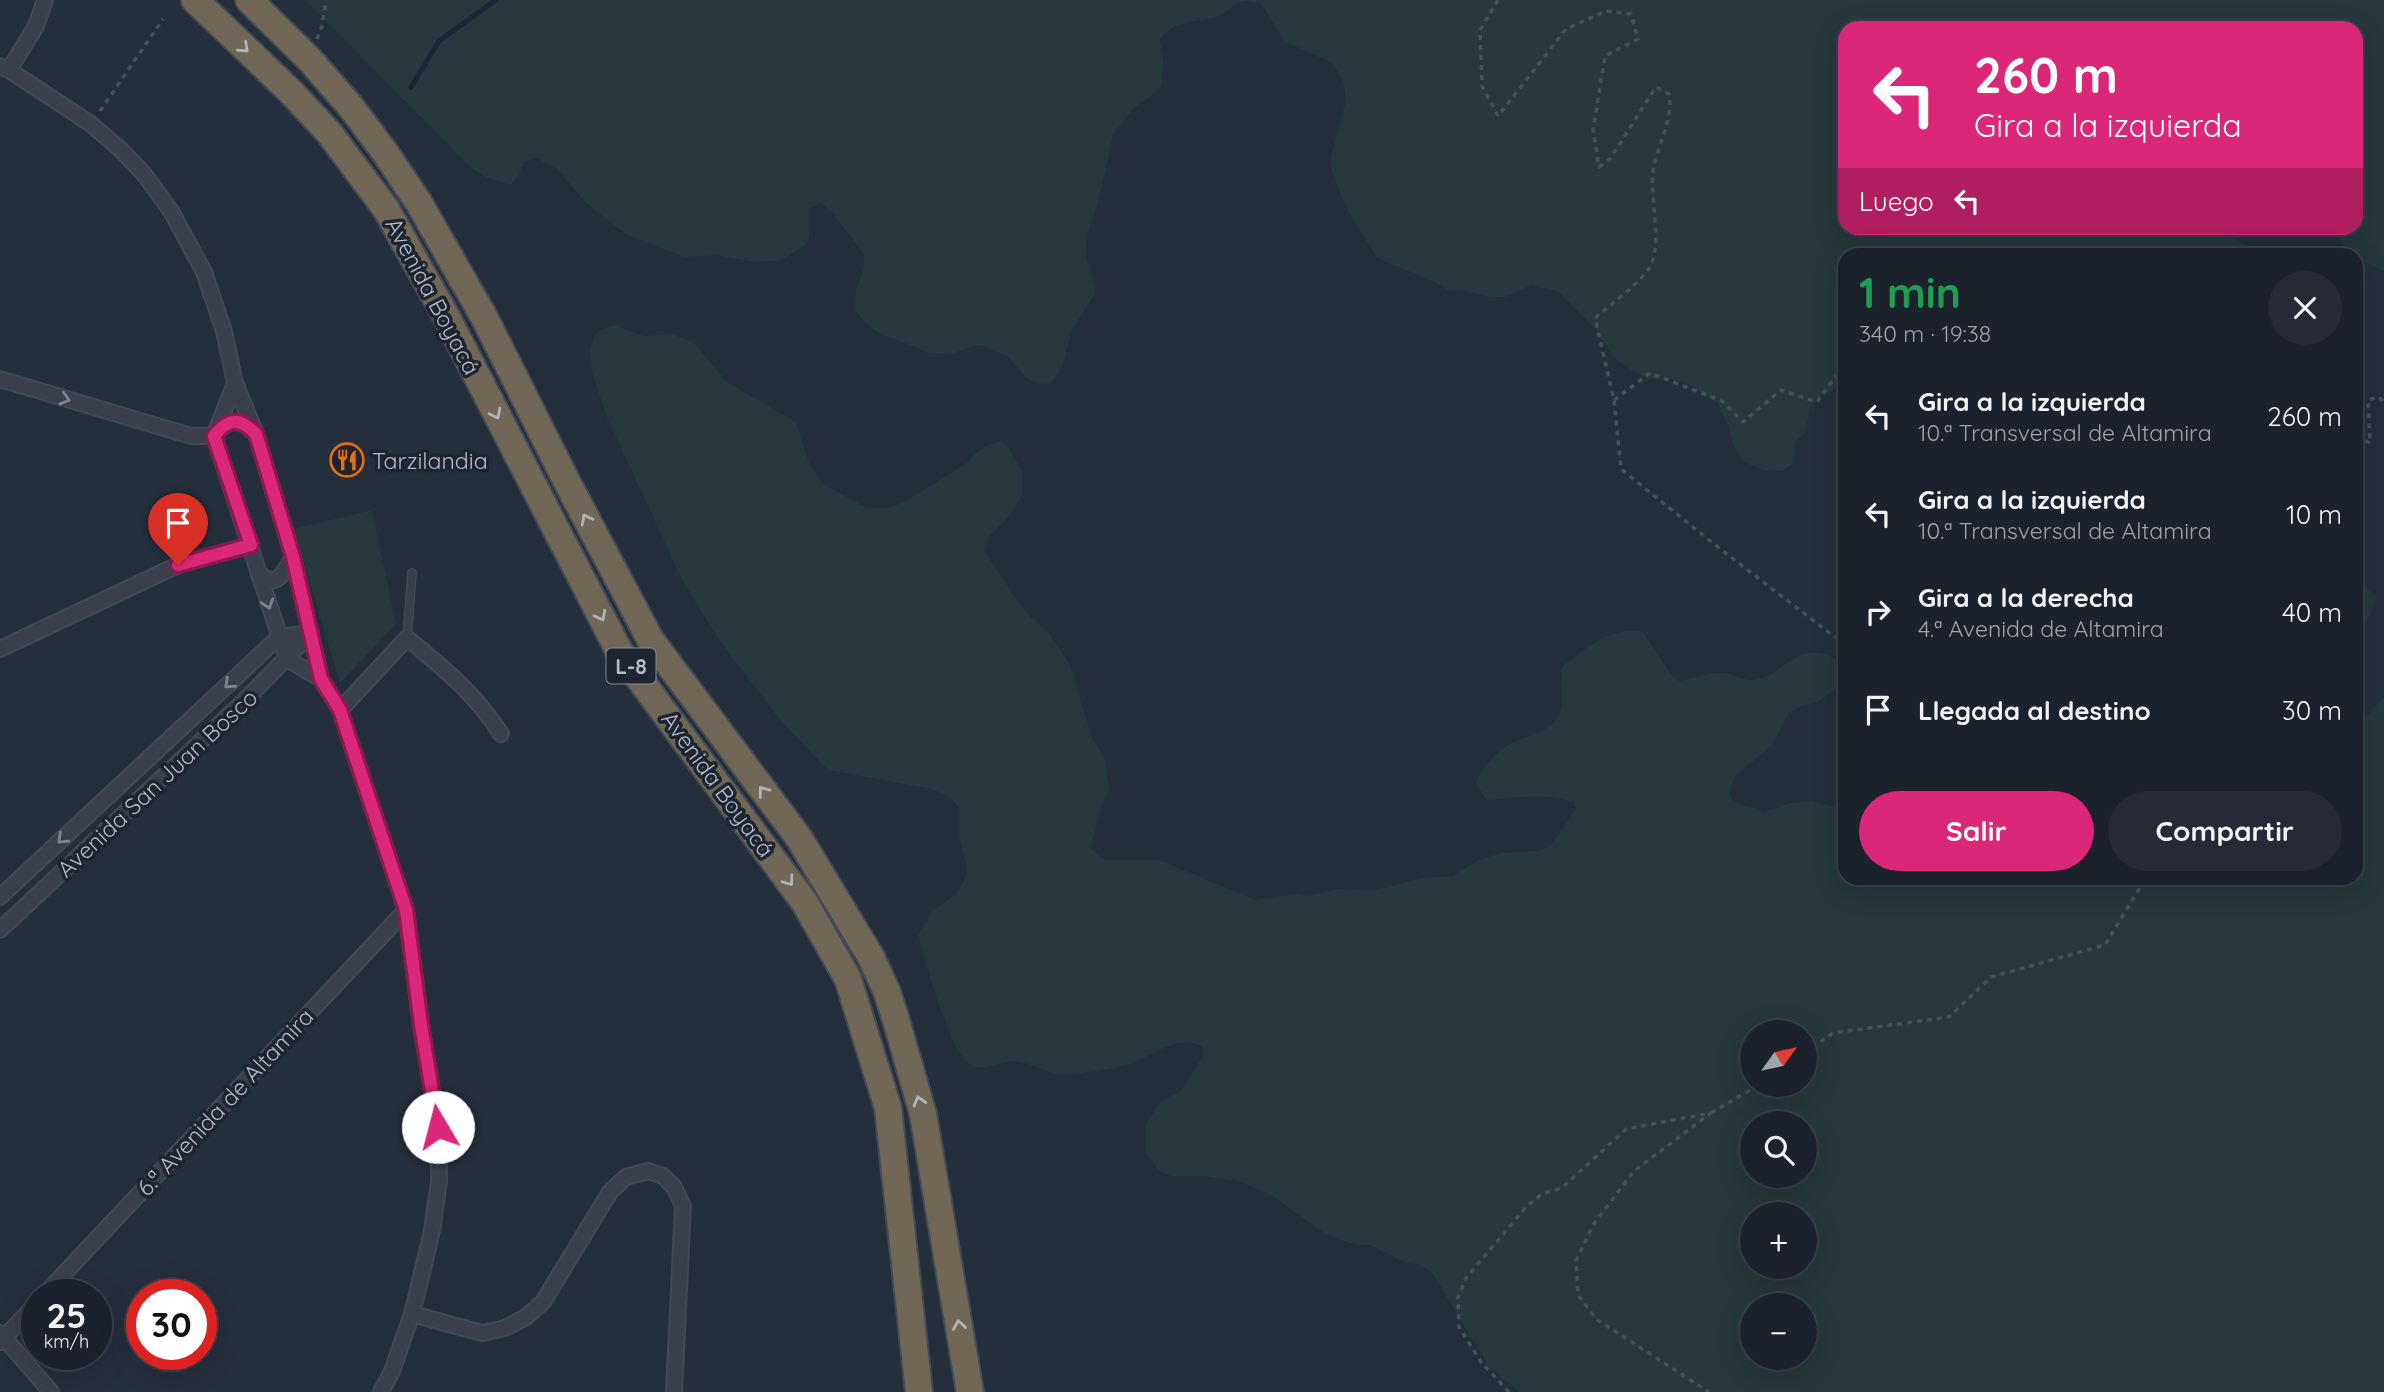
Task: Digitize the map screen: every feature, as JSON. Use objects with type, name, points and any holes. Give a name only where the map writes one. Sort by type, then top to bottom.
[{"type":"highway","name":"Avenida Boyacá","points":[[195,0],[293,94],[330,134],[386,209],[446,316],[620,651],[805,903],[848,979],[888,1108],[919,1392]]},
{"type":"highway","name":"Avenida Boyacá","points":[[249,0],[309,59],[368,129],[419,203],[484,317],[650,639],[799,838],[871,957],[897,1020],[923,1114],[970,1392]]},
{"type":"street","points":[[45,0],[36,26],[5,68],[91,124],[144,174],[193,249],[213,293],[236,383],[256,434],[293,557],[321,679],[340,710],[406,910],[438,1127],[439,1181],[432,1231],[412,1314],[392,1371],[381,1392]]},
{"type":"street","points":[[0,379],[191,436],[214,436],[225,424],[233,422],[246,424],[256,434]]},
{"type":"street","points":[[236,383],[214,436],[287,659],[321,679]]},
{"type":"street","points":[[0,649],[178,565],[251,545]]},
{"type":"street","points":[[258,572],[274,581],[280,577],[293,557]]},
{"type":"street","points":[[279,637],[312,633]]},
{"type":"street","name":"Avenida San Juan Bosco","points":[[0,930],[312,633]]},
{"type":"street","name":"Avenida San Juan Bosco","points":[[0,897],[279,637]]},
{"type":"street","points":[[340,710],[407,638],[476,699],[501,734]]},
{"type":"street","name":"6.ª Avenida de Altamira","points":[[59,1279],[406,910]]},
{"type":"street","points":[[412,1314],[482,1333],[505,1328],[526,1317],[543,1302],[610,1192],[626,1177],[648,1171],[663,1176],[674,1186],[683,1206],[674,1392]]},
{"type":"street","points":[[21,1319],[1,1338],[51,1392]]},
{"type":"lane","points":[[407,638],[412,573]]},
{"type":"path","points":[[309,59],[322,26],[326,0]]},
{"type":"path","points":[[1499,0],[1480,30],[1482,86],[1498,116],[1566,29],[1606,11],[1631,15],[1638,39],[1605,56],[1593,130],[1599,167],[1610,159],[1656,87],[1669,94],[1672,108],[1653,173],[1656,244],[1649,270],[1595,318],[1614,400],[1621,469],[1718,548],[1838,639]]},
{"type":"path","points":[[91,124],[163,19]]},
{"type":"path","points":[[1614,400],[1650,373],[1722,401],[1743,422],[1781,390],[1817,402],[1838,373]]},
{"type":"path","points":[[2363,440],[2370,443],[2368,400],[2378,397],[2384,401]]},
{"type":"path","points":[[1817,1044],[1833,1033],[1949,1017],[1991,977],[2105,945],[2138,889],[2136,885]]},
{"type":"path","points":[[1709,1392],[1596,1319],[1578,1295],[1576,1261],[1593,1225],[1634,1171],[1711,1113],[1740,1096]]},
{"type":"path","points":[[1509,1392],[1481,1362],[1459,1328],[1458,1298],[1466,1278],[1527,1206],[1542,1194],[1562,1188],[1626,1129],[1711,1113]]},
{"type":"shaded area","points":[[305,0],[2384,0],[2384,271],[2363,261],[2363,248],[2348,248],[2339,235],[2363,235],[2363,21],[1838,21],[1838,235],[2226,235],[2252,248],[1838,248],[1838,388],[1817,399],[1809,411],[1806,431],[1796,441],[1793,464],[1782,471],[1763,470],[1744,462],[1733,445],[1730,430],[1718,404],[1689,384],[1670,379],[1649,379],[1625,366],[1614,357],[1594,327],[1558,291],[1531,285],[1506,297],[1490,297],[1461,290],[1448,291],[1437,283],[1377,258],[1346,208],[1332,171],[1331,158],[1346,100],[1343,81],[1332,63],[1284,41],[1262,5],[1254,2],[1237,3],[1216,17],[1178,25],[1160,40],[1164,65],[1161,85],[1133,109],[1113,135],[1099,200],[1087,234],[1086,256],[1095,285],[1094,295],[1072,330],[1062,368],[1050,384],[1035,383],[1024,376],[1008,356],[981,345],[953,354],[930,353],[877,332],[863,321],[855,310],[856,290],[864,267],[864,254],[832,212],[821,203],[809,208],[809,237],[805,245],[782,260],[754,262],[715,255],[685,257],[627,235],[587,204],[557,169],[537,158],[524,162],[511,185],[487,178],[471,168]]},
{"type":"shaded area","points":[[615,325],[644,336],[672,334],[694,343],[727,382],[796,422],[809,463],[823,484],[867,508],[887,508],[902,503],[966,464],[987,445],[1001,441],[1008,446],[1022,472],[1022,496],[1011,514],[989,536],[985,552],[1027,614],[1047,631],[1070,664],[1092,738],[1105,759],[1109,789],[1102,804],[1091,848],[1101,858],[1108,860],[1159,860],[1256,900],[1299,894],[1307,896],[1338,889],[1384,888],[1421,878],[1452,876],[1477,861],[1500,853],[1537,851],[1551,846],[1576,809],[1574,803],[1543,797],[1487,800],[1475,783],[1497,753],[1516,741],[1542,731],[1557,719],[1562,702],[1561,668],[1599,640],[1620,632],[1643,632],[1673,677],[1679,681],[1717,673],[1748,680],[1759,679],[1807,653],[1828,655],[1838,663],[1838,689],[1815,703],[1801,706],[1789,713],[1771,746],[1734,777],[1730,795],[1733,801],[1764,812],[1791,803],[1812,801],[1838,808],[1838,885],[2363,885],[2363,720],[2384,697],[2384,1392],[1519,1392],[1488,1366],[1433,1274],[1421,1265],[1406,1263],[1370,1245],[1356,1245],[1325,1234],[1271,1195],[1238,1181],[1203,1176],[1171,1176],[1158,1170],[1146,1153],[1146,1123],[1161,1101],[1181,1091],[1203,1056],[1202,1047],[1184,1042],[1174,1044],[1126,1065],[1071,1074],[1052,1073],[1015,1061],[988,1067],[969,1064],[954,1043],[946,1025],[918,935],[932,911],[957,893],[966,876],[966,862],[959,838],[959,808],[951,798],[932,789],[828,770],[781,721],[719,640],[682,580],[607,417],[592,372],[590,352],[593,338],[602,329]]},
{"type":"shaded area","points":[[372,510],[396,624],[340,683],[294,529]]},
{"type":"shaded area","points":[[2363,586],[2376,596],[2370,616],[2364,624]]},
{"type":"waterway","points":[[411,87],[439,41],[496,0]]},
{"type":"place","name":"Tarzilandia","points":[[347,460]]},
{"type":"route","points":[[178,565],[251,545],[214,436],[225,424],[246,424],[256,434],[286,533],[321,679],[340,710],[406,910],[438,1127]]}]
